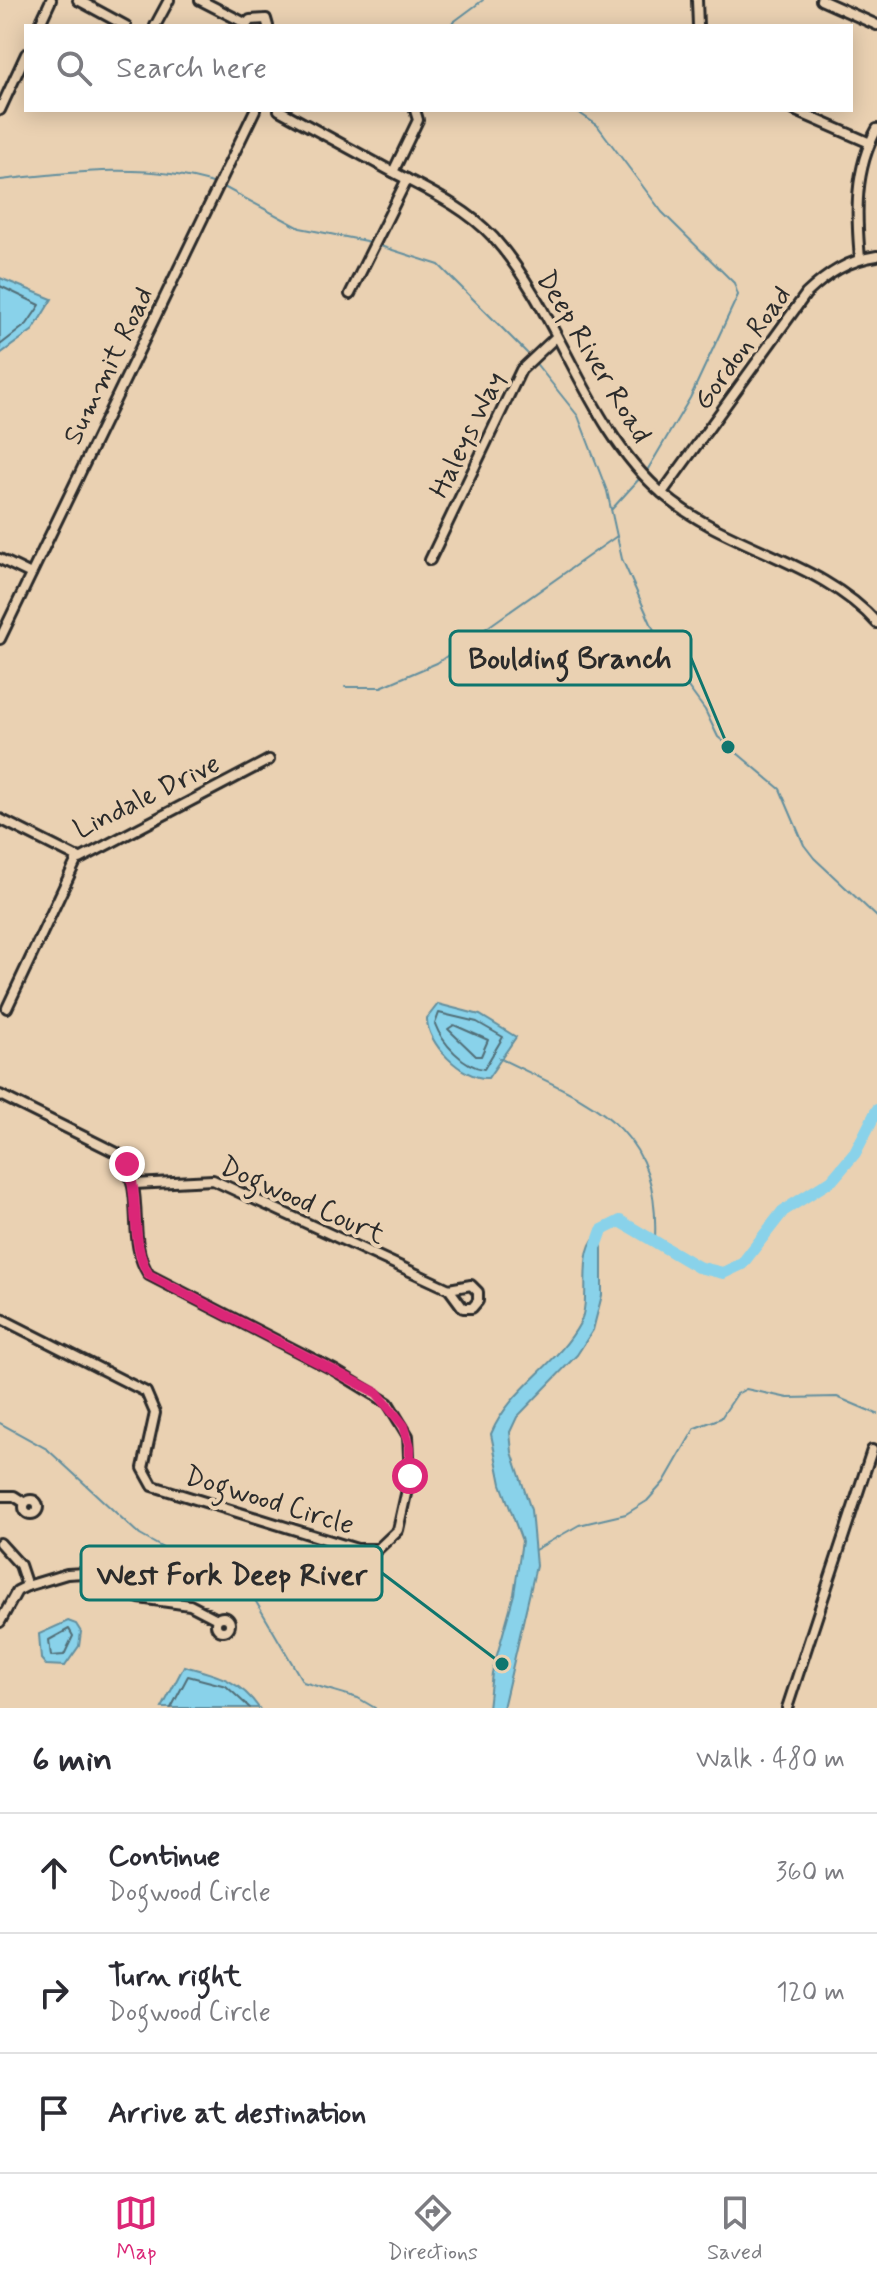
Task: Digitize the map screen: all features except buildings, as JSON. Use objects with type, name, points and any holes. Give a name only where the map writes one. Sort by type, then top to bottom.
[{"type":"street","points":[[40,24],[51,0]]},
{"type":"street","points":[[78,0],[122,24]]},
{"type":"street","points":[[156,24],[169,0]]},
{"type":"street","points":[[200,0],[245,24]]},
{"type":"street","points":[[697,0],[698,24]]},
{"type":"street","points":[[821,0],[877,25]]},
{"type":"street","points":[[248,24],[250,20],[266,19],[267,24]]},
{"type":"street","points":[[0,110],[24,58]]},
{"type":"street","name":"Summit Road","points":[[0,639],[254,112]]},
{"type":"street","name":"Deep River Road","points":[[283,112],[463,211],[491,235],[527,287],[607,422],[641,470],[662,493],[698,518],[844,595],[877,623]]},
{"type":"street","points":[[393,172],[418,120],[416,112]]},
{"type":"street","points":[[799,112],[870,143]]},
{"type":"street","points":[[860,259],[857,192],[870,143],[877,129]]},
{"type":"street","points":[[350,294],[407,179]]},
{"type":"street","name":"Gordon Road","points":[[662,493],[799,303],[825,278],[860,259],[877,256]]},
{"type":"street","name":"Haleys Way","points":[[430,560],[521,370],[556,337]]},
{"type":"street","points":[[0,559],[31,574]]},
{"type":"street","name":"Lindale Drive","points":[[0,819],[78,857],[269,760]]},
{"type":"street","points":[[7,1008],[78,857]]},
{"type":"street","name":"Dogwood Circle","points":[[0,1095],[117,1153],[127,1164],[134,1184],[140,1252],[149,1275],[377,1393],[399,1416],[408,1436],[411,1458],[394,1536],[378,1549],[357,1549],[153,1486],[143,1468],[155,1413],[146,1392],[0,1318]]},
{"type":"street","name":"Dogwood Court","points":[[134,1184],[213,1180],[449,1289]]},
{"type":"street","points":[[787,1708],[872,1450]]},
{"type":"street","points":[[0,1496],[14,1496],[25,1503]]},
{"type":"street","points":[[0,1543],[20,1565],[27,1586]]},
{"type":"street","points":[[0,1622],[17,1591],[67,1574],[84,1573],[139,1598],[190,1605],[217,1619]]},
{"type":"water","points":[[0,278],[52,299],[33,330],[0,354]]},
{"type":"water","points":[[438,1004],[480,1015],[516,1037],[488,1078],[468,1073],[439,1048],[428,1028],[427,1018]]},
{"type":"water","points":[[602,1231],[602,1295],[593,1330],[577,1355],[517,1417],[510,1432],[512,1452],[531,1510],[536,1566],[503,1708],[488,1708],[492,1673],[514,1594],[522,1541],[501,1484],[491,1434],[510,1403],[559,1352],[580,1323],[584,1312],[586,1260],[594,1238]]},
{"type":"water","points":[[68,1621],[76,1624],[81,1632],[79,1646],[65,1666],[46,1665],[41,1659],[39,1634]]},
{"type":"water","points":[[184,1666],[235,1684],[259,1708],[162,1708]]},
{"type":"waterway","points":[[451,24],[483,0]]},
{"type":"waterway","points":[[578,112],[597,125],[662,212],[734,283],[738,295],[690,398],[645,474]]},
{"type":"waterway","points":[[0,180],[81,172],[136,171],[190,177],[216,184]]},
{"type":"waterway","points":[[222,186],[300,228],[371,242]]},
{"type":"waterway","points":[[377,245],[439,265],[527,353]]},
{"type":"waterway","points":[[534,361],[578,416],[607,491],[622,559],[666,657],[705,710],[718,737],[780,789],[804,845],[814,858],[877,917]]},
{"type":"waterway","points":[[612,509],[640,478]]},
{"type":"waterway","points":[[345,687],[381,687],[437,663],[617,536]]},
{"type":"waterway","points":[[499,1058],[590,1104],[632,1142],[646,1168],[653,1199],[655,1239]]},
{"type":"waterway","points":[[597,1244],[602,1230],[620,1221],[698,1267],[723,1273],[742,1264],[783,1211],[832,1180],[855,1153],[877,1110]]},
{"type":"waterway","points":[[535,1550],[579,1525],[626,1514],[647,1501],[664,1482],[695,1428],[721,1418],[737,1394],[746,1389],[788,1398],[837,1397],[877,1414]]},
{"type":"waterway","points":[[0,1423],[47,1449],[140,1535],[255,1600],[303,1682],[358,1698],[375,1708]]},
{"type":"place","name":"Boulding Branch","points":[[728,747]]},
{"type":"place","name":"West Fork Deep River","points":[[502,1664]]},
{"type":"route","points":[[127,1164],[137,1193],[140,1252],[149,1275],[377,1393],[399,1416],[408,1436],[410,1476]]}]
